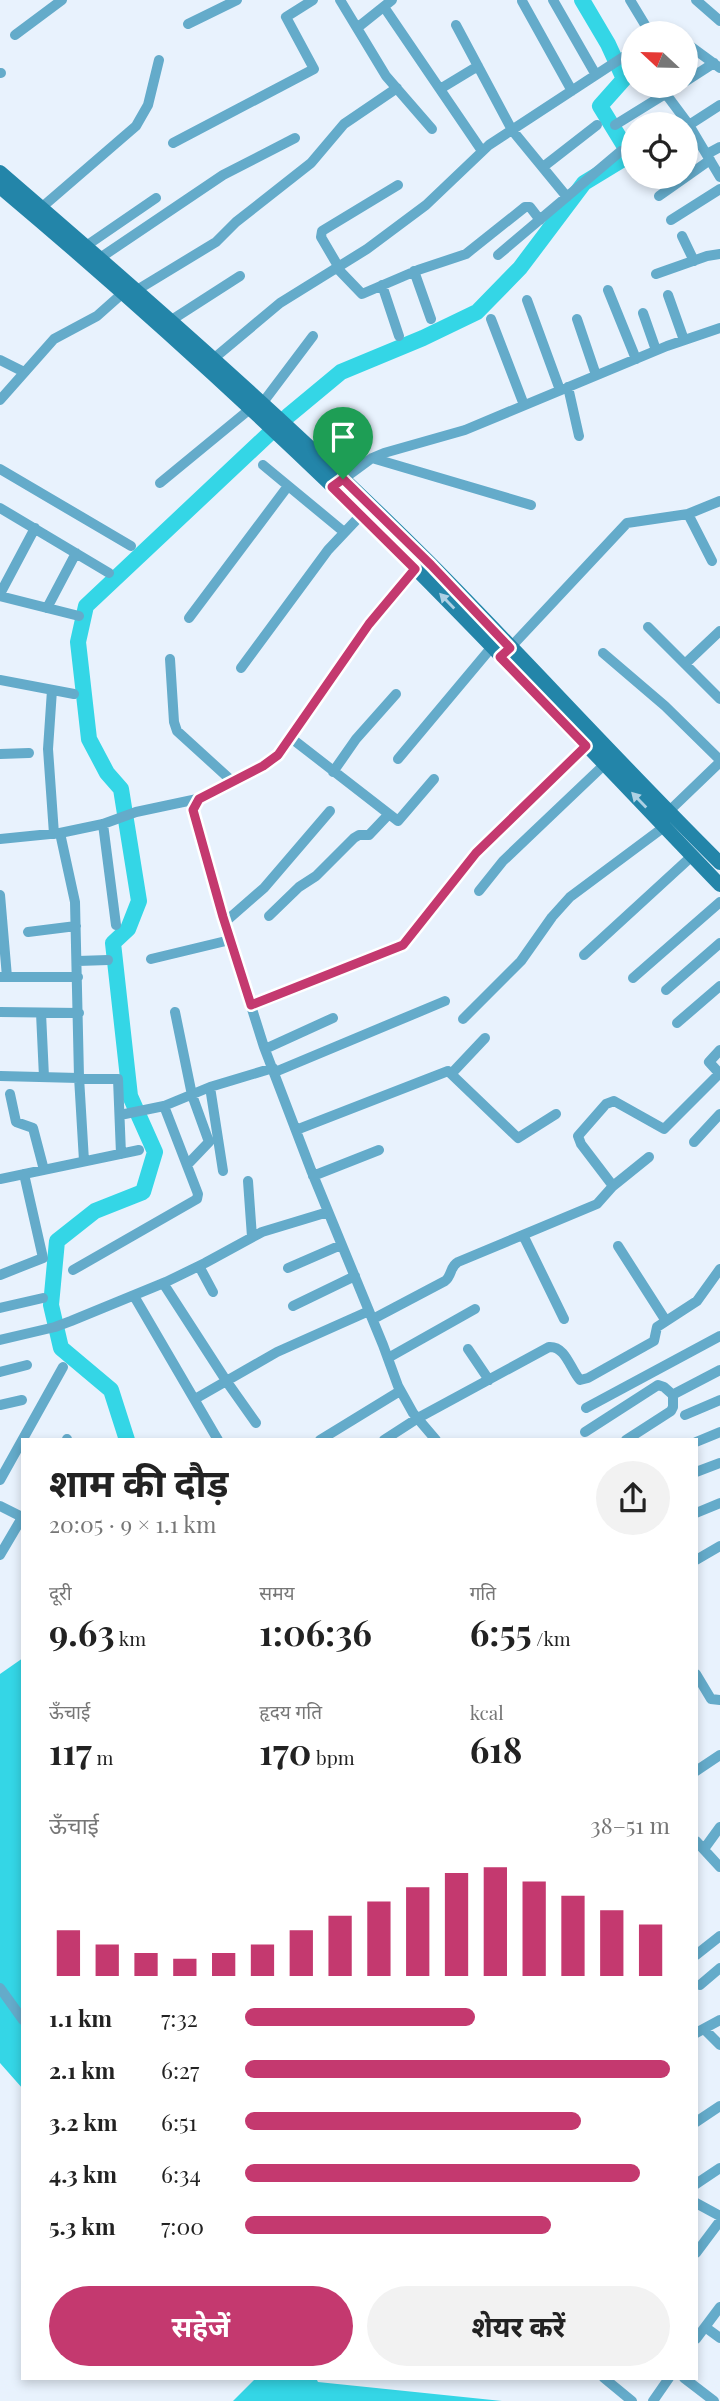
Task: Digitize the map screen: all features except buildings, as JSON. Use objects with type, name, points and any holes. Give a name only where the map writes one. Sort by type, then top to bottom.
[{"type":"main road","points":[[0,172],[100,258],[131,291],[338,483],[473,618],[604,765],[664,820],[720,863]]},
{"type":"main road","points":[[0,187],[170,321],[212,360],[261,412]]},
{"type":"main road","points":[[338,483],[361,515],[419,563]]},
{"type":"main road","points":[[501,651],[664,820],[692,856],[720,885]]},
{"type":"street","points":[[15,35],[62,0]]},
{"type":"street","points":[[173,143],[312,71],[314,66],[286,17],[313,0]]},
{"type":"street","points":[[340,0],[386,76],[432,129]]},
{"type":"street","points":[[553,0],[596,75]]},
{"type":"street","points":[[630,0],[643,21]]},
{"type":"street","points":[[696,0],[710,5],[720,20]]},
{"type":"street","points":[[522,1],[572,91]]},
{"type":"street","points":[[188,24],[229,2]]},
{"type":"street","points":[[357,28],[388,3],[440,89],[482,151]]},
{"type":"street","points":[[456,24],[512,130],[567,197]]},
{"type":"street","points":[[698,52],[717,65],[698,75]]},
{"type":"street","points":[[212,360],[280,303],[367,249],[426,205],[482,151],[621,59]]},
{"type":"street","points":[[41,208],[136,126],[148,106],[159,60]]},
{"type":"street","points":[[440,89],[478,66]]},
{"type":"street","points":[[0,400],[54,339],[97,316],[131,291],[216,242],[236,222],[311,163],[344,124],[397,89]]},
{"type":"street","points":[[615,125],[652,98]]},
{"type":"street","points":[[698,119],[720,105]]},
{"type":"street","points":[[543,167],[597,125]]},
{"type":"street","points":[[100,258],[223,174],[295,138]]},
{"type":"street","points":[[698,138],[720,177]]},
{"type":"street","points":[[698,166],[720,147]]},
{"type":"street","points":[[498,255],[621,150]]},
{"type":"street","points":[[398,185],[322,231],[321,237],[337,267],[362,294],[414,271],[466,254],[525,207],[530,207],[540,220]]},
{"type":"street","points":[[659,196],[669,189]]},
{"type":"street","points":[[671,220],[720,189]]},
{"type":"street","points":[[86,246],[156,198]]},
{"type":"street","points":[[682,236],[694,261]]},
{"type":"street","points":[[656,274],[720,254]]},
{"type":"street","points":[[414,271],[431,319]]},
{"type":"street","points":[[170,321],[240,276]]},
{"type":"street","points":[[383,285],[399,336]]},
{"type":"street","points":[[608,290],[636,359]]},
{"type":"street","points":[[668,295],[684,340]]},
{"type":"street","points":[[527,300],[564,388],[579,436]]},
{"type":"street","points":[[643,313],[656,350]]},
{"type":"street","points":[[491,319],[524,405]]},
{"type":"street","points":[[577,319],[596,375]]},
{"type":"street","points":[[338,483],[372,458],[465,430],[656,350],[720,328]]},
{"type":"street","points":[[160,483],[261,412],[313,336]]},
{"type":"street","points":[[0,360],[24,372]]},
{"type":"street","points":[[372,458],[531,505]]},
{"type":"street","points":[[263,466],[344,532]]},
{"type":"street","points":[[0,469],[131,546]]},
{"type":"street","points":[[189,618],[288,486]]},
{"type":"street","points":[[398,760],[628,523],[688,514],[720,501]]},
{"type":"street","points":[[0,523],[3,510],[109,573]]},
{"type":"street","points":[[688,514],[712,561]]},
{"type":"street","points":[[241,668],[328,550],[361,515]]},
{"type":"street","points":[[35,528],[0,595],[79,616]]},
{"type":"street","points":[[47,608],[76,553]]},
{"type":"street","points":[[0,839],[57,833],[103,824],[136,812],[202,798],[263,766],[278,755],[369,624],[419,563]]},
{"type":"street","points":[[648,627],[720,698]]},
{"type":"street","points":[[685,664],[720,631]]},
{"type":"street","points":[[463,1019],[521,961],[552,917],[570,897],[664,820],[720,761],[665,706],[603,653]]},
{"type":"street","points":[[170,659],[174,722],[177,731],[233,782]]},
{"type":"street","points":[[0,680],[74,694]]},
{"type":"street","points":[[52,690],[48,749],[57,833],[74,895],[84,1161]]},
{"type":"street","points":[[333,772],[356,739],[396,694]]},
{"type":"street","points":[[291,738],[398,821],[434,779]]},
{"type":"street","points":[[251,1005],[403,945],[476,853],[586,746]]},
{"type":"street","points":[[0,754],[29,753]]},
{"type":"street","points":[[479,891],[503,861],[604,765]]},
{"type":"street","points":[[202,798],[195,805],[194,816],[265,1049],[400,1391],[431,1438]]},
{"type":"street","points":[[225,922],[264,888],[330,811]]},
{"type":"street","points":[[269,916],[299,887],[316,876],[354,838],[369,835],[388,815]]},
{"type":"street","points":[[103,824],[116,925]]},
{"type":"street","points":[[584,955],[692,856]]},
{"type":"street","points":[[0,895],[4,977],[78,978]]},
{"type":"street","points":[[633,978],[720,902]]},
{"type":"street","points":[[28,932],[76,926]]},
{"type":"street","points":[[151,959],[230,940]]},
{"type":"street","points":[[666,990],[720,943]]},
{"type":"street","points":[[78,961],[108,960]]},
{"type":"street","points":[[677,1023],[720,986]]},
{"type":"street","points":[[120,1115],[164,1106],[210,1087],[274,1070],[446,1001]]},
{"type":"street","points":[[0,1012],[79,1013]]},
{"type":"street","points":[[175,1012],[192,1095],[209,1142],[187,1165]]},
{"type":"street","points":[[41,1013],[44,1077]]},
{"type":"street","points":[[265,1049],[333,1018]]},
{"type":"street","points":[[452,1073],[485,1038]]},
{"type":"street","points":[[613,1186],[581,1144],[578,1136],[606,1104],[614,1101],[664,1129],[720,1074],[709,1062],[720,1050]]},
{"type":"street","points":[[296,1130],[444,1072],[452,1073],[518,1138],[556,1114]]},
{"type":"street","points":[[0,1076],[118,1079],[121,1154]]},
{"type":"street","points":[[210,1087],[223,1171]]},
{"type":"street","points":[[10,1094],[16,1122],[33,1128],[44,1170]]},
{"type":"street","points":[[73,1270],[197,1199],[198,1194],[164,1106]]},
{"type":"street","points":[[694,1142],[720,1114]]},
{"type":"street","points":[[0,1179],[139,1150]]},
{"type":"street","points":[[313,1176],[379,1150]]},
{"type":"street","points":[[195,1399],[284,1348],[371,1315],[445,1282],[449,1279],[454,1264],[597,1204],[613,1186],[649,1157]]},
{"type":"street","points":[[0,1275],[43,1258],[24,1174]]},
{"type":"street","points":[[248,1181],[252,1237]]},
{"type":"street","points":[[0,1340],[71,1321],[163,1283],[252,1237],[328,1212]]},
{"type":"street","points":[[523,1235],[564,1318]]},
{"type":"street","points":[[288,1268],[341,1245]]},
{"type":"street","points":[[618,1246],[666,1321]]},
{"type":"street","points":[[199,1266],[213,1292]]},
{"type":"street","points":[[387,1438],[418,1418],[553,1346],[562,1351],[577,1377],[585,1380],[654,1341],[655,1330],[697,1301],[720,1269]]},
{"type":"street","points":[[293,1307],[355,1276]]},
{"type":"street","points":[[163,1283],[256,1423]]},
{"type":"street","points":[[134,1296],[217,1438]]},
{"type":"street","points":[[0,1308],[43,1298]]},
{"type":"street","points":[[388,1358],[475,1309]]},
{"type":"street","points":[[586,1408],[720,1336]]},
{"type":"street","points":[[468,1349],[489,1380]]},
{"type":"street","points":[[0,1372],[27,1366]]},
{"type":"street","points":[[23,1438],[63,1367]]},
{"type":"street","points":[[673,1395],[720,1370]]},
{"type":"street","points":[[585,1432],[658,1385],[664,1387],[673,1395],[671,1411],[629,1438]]},
{"type":"street","points":[[323,1438],[400,1391]]},
{"type":"street","points":[[0,1405],[22,1400]]},
{"type":"street","points":[[685,1415],[720,1400]]},
{"type":"street","points":[[698,1441],[720,1432]]},
{"type":"street","points":[[0,1480],[21,1442]]},
{"type":"street","points":[[698,1471],[720,1463]]},
{"type":"street","points":[[698,1512],[720,1503]]},
{"type":"street","points":[[0,1506],[21,1515]]},
{"type":"street","points":[[0,1555],[21,1519]]},
{"type":"street","points":[[698,1558],[720,1546]]},
{"type":"street","points":[[698,1677],[711,1699],[720,1700]]},
{"type":"street","points":[[698,1770],[720,1755]]},
{"type":"street","points":[[720,1827],[700,1845],[720,1867]]},
{"type":"street","points":[[698,1953],[720,1936]]},
{"type":"street","points":[[700,1985],[720,1968]]},
{"type":"street","points":[[2,1993],[21,2002]]},
{"type":"street","points":[[2,1993],[21,2018]]},
{"type":"street","points":[[720,2020],[700,2031],[720,2045]]},
{"type":"street","points":[[698,2121],[720,2106]]},
{"type":"street","points":[[698,2183],[720,2168]]},
{"type":"street","points":[[698,2204],[720,2218],[698,2250]]},
{"type":"street","points":[[698,2336],[720,2306]]},
{"type":"street","points":[[705,2327],[720,2338]]},
{"type":"street","points":[[606,2380],[632,2401]]},
{"type":"street","points":[[653,2401],[668,2380]]},
{"type":"street","points":[[687,2380],[714,2401]]},
{"type":"water","points":[[21,1659],[21,2087],[0,2063],[0,1674]]},
{"type":"water","points":[[254,2380],[317,2380],[502,2401],[233,2401]]},
{"type":"waterway","points":[[126,1438],[111,1390],[61,1348],[51,1305],[57,1241],[95,1211],[143,1192],[155,1152],[130,1096],[113,943],[128,929],[139,901],[121,789],[107,773],[89,739],[78,642],[86,606],[288,416],[341,372],[477,312],[520,268],[584,183],[630,155],[600,106],[624,79],[608,44],[582,0]]},
{"type":"route","points":[[343,479],[431,565],[510,648],[500,657],[586,746],[476,853],[403,945],[251,1005],[193,810],[199,799],[263,766],[278,755],[369,624],[415,569],[332,487],[343,479]]}]
